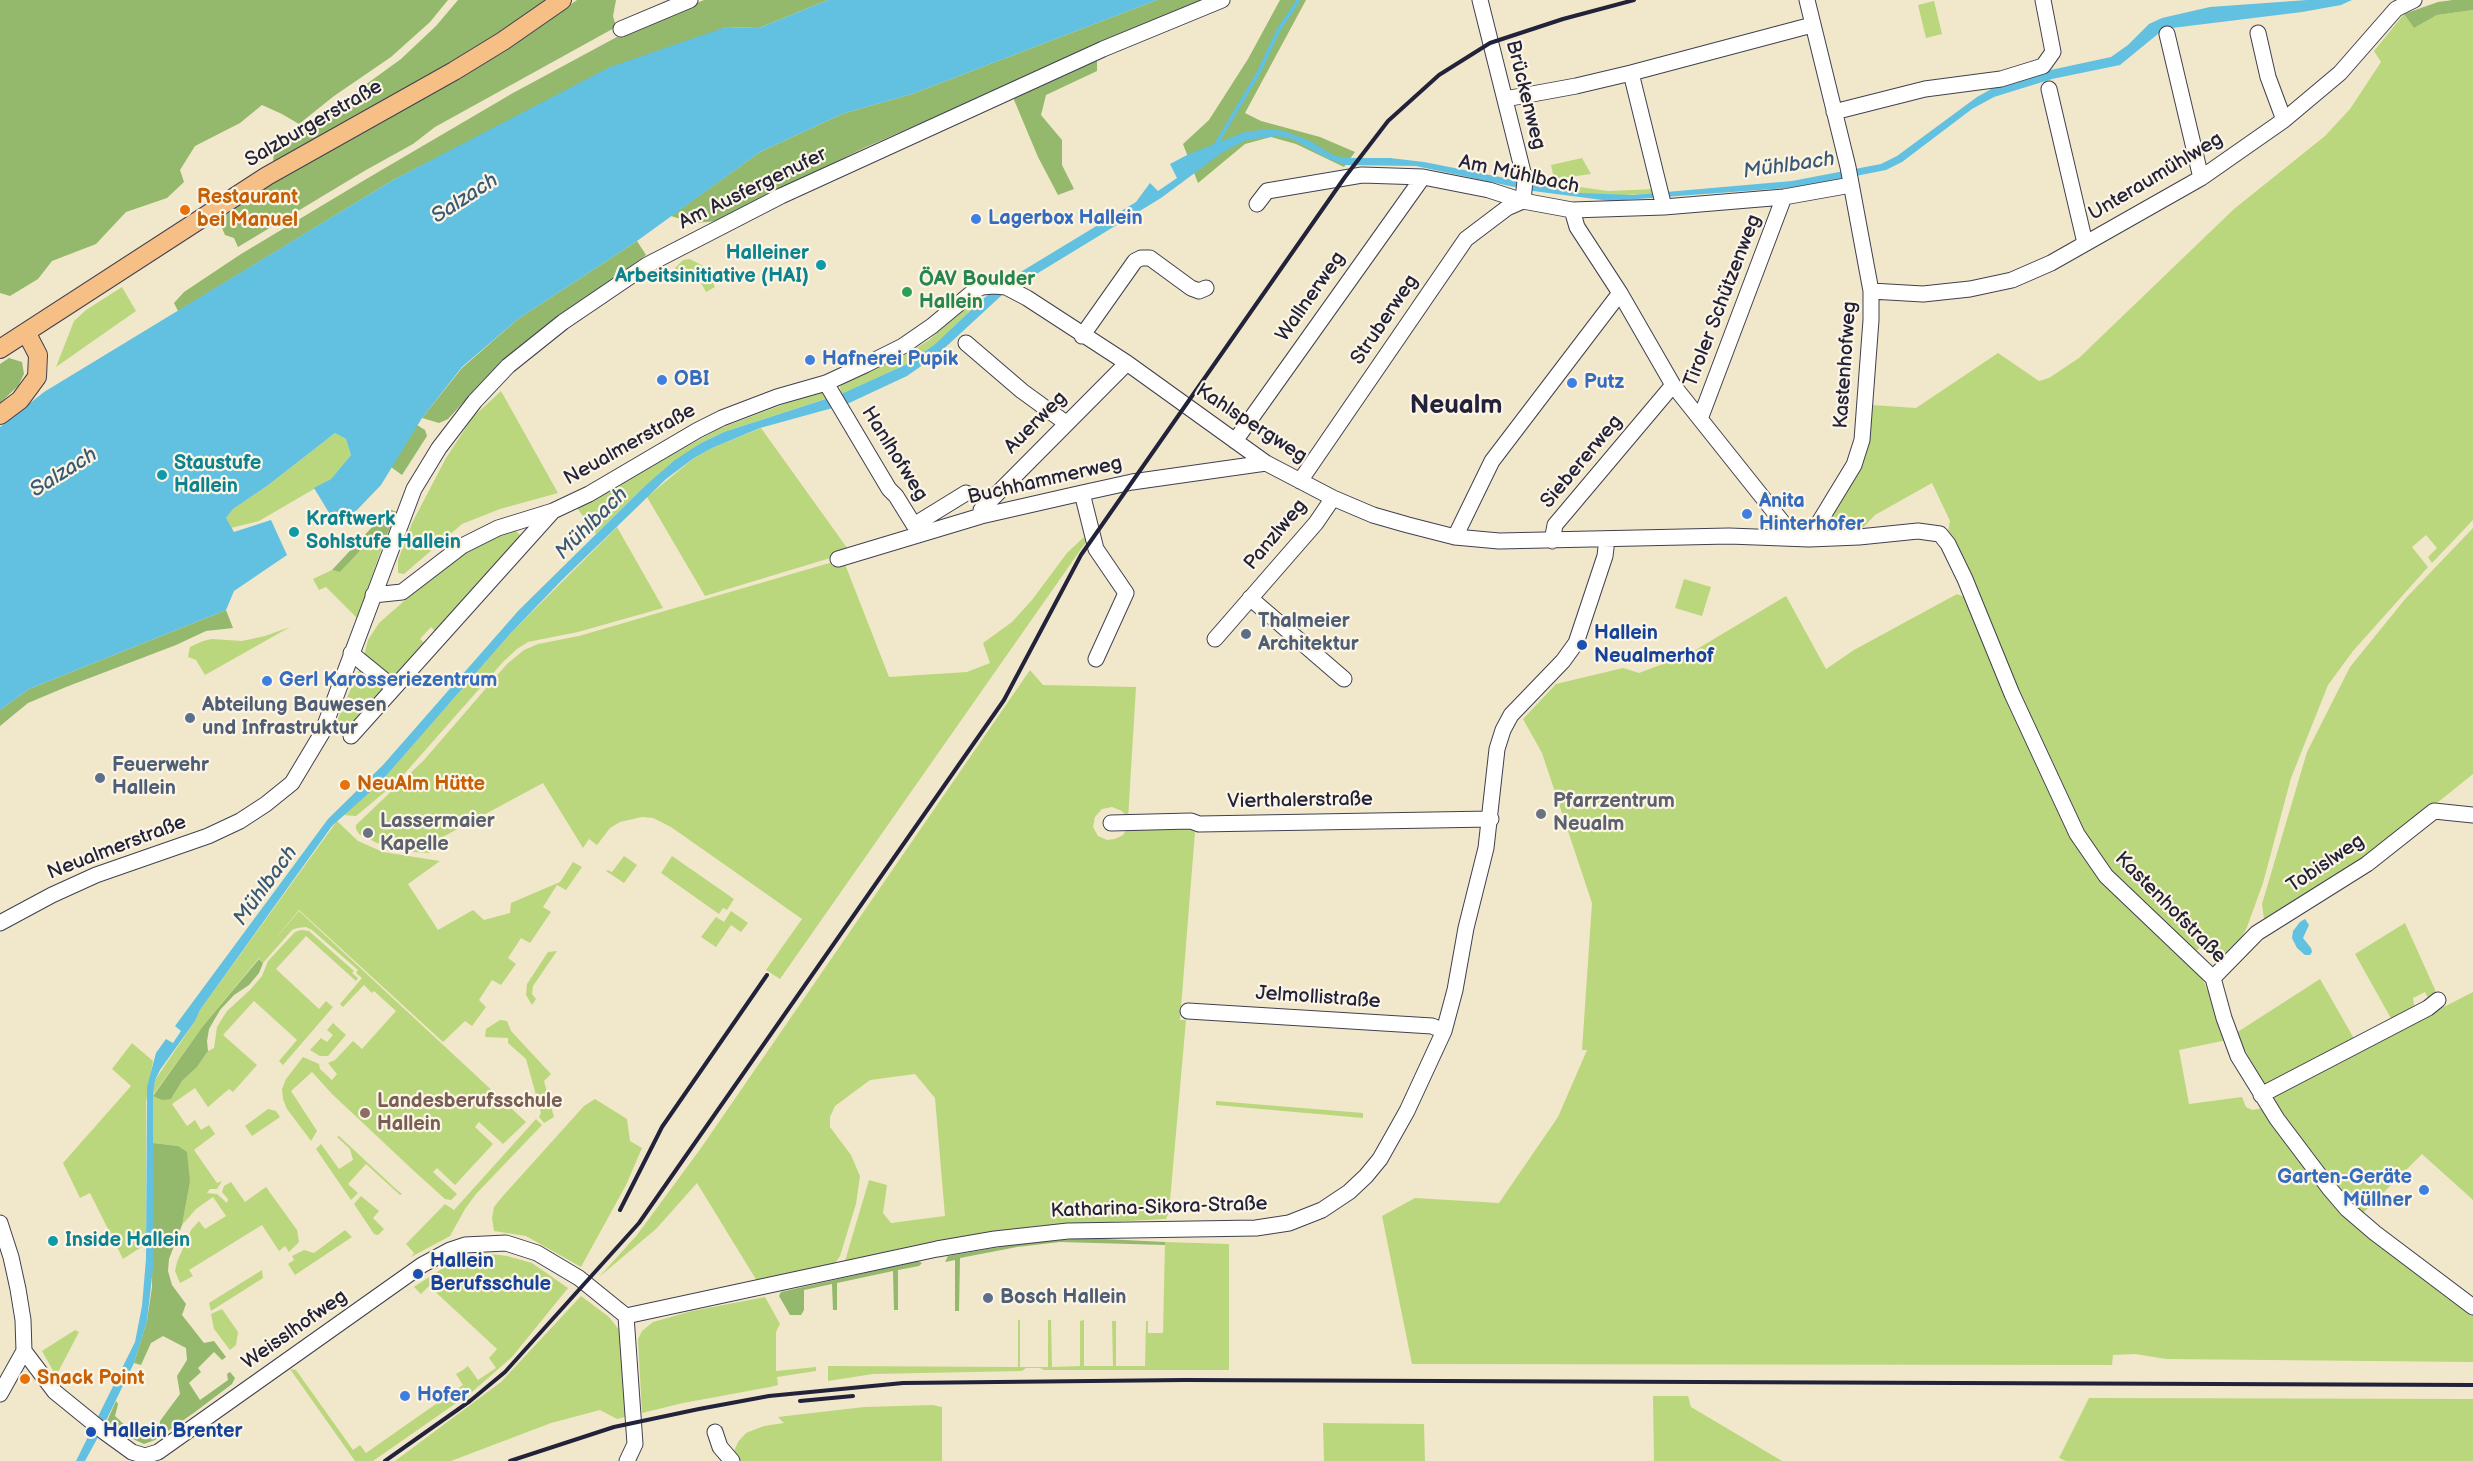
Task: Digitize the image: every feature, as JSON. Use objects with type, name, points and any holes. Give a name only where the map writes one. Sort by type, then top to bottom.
[{"type":"main road","name":"Salzburgerstraße","points":[[0,349],[267,176],[454,71],[503,41],[562,0]]},
{"type":"main road","points":[[0,415],[16,405],[37,377],[39,365],[37,351],[26,332]]},
{"type":"street","points":[[621,29],[690,0]]},
{"type":"street","name":"Am Ausfergenufer","points":[[358,635],[414,489],[439,448],[475,401],[508,366],[563,322],[647,265],[781,196],[1103,49],[1222,0]]},
{"type":"street","name":"Brückenweg","points":[[1479,0],[1505,99],[1524,191]]},
{"type":"street","name":"Kastenhofweg","points":[[1802,539],[1854,465],[1862,440],[1871,320],[1871,291],[1850,177],[1807,0]]},
{"type":"street","points":[[1834,112],[1925,89],[2001,79],[2043,66],[2053,52],[2043,0]]},
{"type":"street","name":"Unteraumühlweg","points":[[1871,291],[1923,294],[1970,289],[2012,280],[2051,263],[2201,178],[2284,120],[2340,74],[2396,9],[2414,0]]},
{"type":"street","points":[[1505,99],[1631,73],[1812,25]]},
{"type":"street","points":[[2258,33],[2268,77],[2284,120]]},
{"type":"street","points":[[2167,34],[2201,178]]},
{"type":"street","points":[[1631,73],[1662,199]]},
{"type":"street","points":[[2049,89],[2085,243]]},
{"type":"street","name":"Am Mühlbach","points":[[1257,204],[1267,191],[1345,177],[1395,175],[1424,177],[1489,190],[1524,191],[1572,210],[1662,199],[1784,196],[1850,177]]},
{"type":"street","name":"Wallnerweg","points":[[1235,441],[1424,177]]},
{"type":"street","name":"Struberweg","points":[[1300,481],[1466,239],[1507,208],[1524,191]]},
{"type":"street","name":"Tiroler Schützenweg","points":[[1700,419],[1784,196]]},
{"type":"street","points":[[1572,210],[1577,227],[1620,293],[1673,385],[1802,539]]},
{"type":"street","points":[[1082,336],[1135,261],[1141,258],[1150,258],[1191,288],[1199,291],[1206,288]]},
{"type":"street","name":"Kahlspergweg","points":[[982,287],[1006,286],[1028,298],[1082,336],[1127,363],[1266,463],[1333,498],[1373,515],[1455,537],[1499,541],[1729,536],[1802,539]]},
{"type":"street","name":"Neualmerstraße","points":[[373,595],[402,592],[462,546],[498,528],[553,511],[590,494],[722,418],[777,397],[829,388],[903,346],[982,287]]},
{"type":"street","points":[[1455,537],[1492,461],[1620,293]]},
{"type":"street","points":[[966,343],[1022,391],[1066,423]]},
{"type":"street","name":"Auerweg","points":[[981,516],[981,510],[1127,363]]},
{"type":"street","name":"Siebererweg","points":[[1552,541],[1555,525],[1673,385]]},
{"type":"street","name":"Hanlhofweg","points":[[829,388],[914,525],[966,493]]},
{"type":"street","name":"Buchhammerweg","points":[[838,559],[981,516],[1082,493],[1132,482],[1266,463]]},
{"type":"street","points":[[1082,493],[1096,549],[1126,593],[1096,659]]},
{"type":"street","name":"Panzlweg","points":[[1215,639],[1316,523],[1333,498]]},
{"type":"street","points":[[945,506],[956,524]]},
{"type":"street","name":"Neualmerstraße","points":[[351,736],[553,511]]},
{"type":"street","name":"Kastenhofstraße","points":[[1802,539],[1859,537],[1918,531],[1940,534],[1948,544],[1965,579],[2012,694],[2077,834],[2106,876],[2213,978],[2238,1056],[2261,1095],[2322,1179],[2347,1209],[2473,1307]]},
{"type":"street","name":"Katharina-Sikora-Straße","points":[[621,1312],[995,1239],[1068,1231],[1246,1229],[1289,1223],[1322,1210],[1349,1192],[1380,1159],[1398,1128],[1444,1031],[1486,848],[1497,749],[1503,730],[1511,715],[1563,661],[1576,643],[1605,556],[1607,540]]},
{"type":"street","name":"Panzlweg","points":[[1250,598],[1344,679]]},
{"type":"street","name":"Neualmerstraße","points":[[0,923],[96,875],[208,836],[240,821],[276,797],[292,783],[322,733],[358,635]]},
{"type":"street","points":[[351,654],[394,688]]},
{"type":"street","name":"Tobislweg","points":[[2213,978],[2257,933],[2367,864],[2434,810],[2473,815]]},
{"type":"street","name":"Vierthalerstraße","points":[[1111,823],[1191,821],[1199,824],[1491,819]]},
{"type":"street","points":[[2261,1095],[2428,1008],[2438,1000]]},
{"type":"street","name":"Jelmollistraße","points":[[1188,1011],[1432,1026],[1444,1031]]},
{"type":"street","points":[[0,1222],[18,1289],[23,1320],[24,1351],[0,1394]]},
{"type":"street","name":"Weisslhofweg","points":[[24,1351],[55,1392],[98,1428],[132,1452],[145,1456],[158,1452],[422,1265],[465,1245],[506,1243],[537,1253],[579,1278],[621,1312]]},
{"type":"street","points":[[621,1312],[635,1444],[627,1461]]},
{"type":"street","points":[[715,1432],[720,1447],[732,1461]]},
{"type":"green space","points":[[0,0],[448,0],[430,22],[391,57],[334,96],[299,124],[262,105],[240,123],[195,146],[180,170],[184,182],[167,198],[126,212],[96,244],[52,261],[38,279],[10,296],[0,293]]},
{"type":"green space","points":[[458,0],[551,0],[452,63],[273,163],[274,151],[401,59],[436,26]]},
{"type":"green space","points":[[577,0],[616,0],[613,16],[616,27],[435,127],[413,144],[238,247],[234,238],[225,235],[219,221],[242,202],[297,166],[502,53]]},
{"type":"green space","points":[[704,0],[828,0],[759,28],[726,27],[515,118],[393,180],[178,311],[174,303],[184,292],[241,254],[368,178],[513,93],[628,31]]},
{"type":"green space","points":[[1157,0],[1204,0],[866,147],[718,221],[694,223],[671,216],[760,152],[842,114],[912,94]]},
{"type":"green space","points":[[1280,0],[1306,0],[1245,113],[1261,121],[1320,137],[1355,152],[1344,167],[1296,144],[1271,137],[1245,144],[1198,183],[1183,144],[1209,120],[1248,59]]},
{"type":"green space","points":[[2473,0],[2473,10],[2437,15],[2414,28],[2404,14],[2438,2]]},
{"type":"green space","points":[[1934,1],[1942,34],[1926,38],[1918,5]]},
{"type":"green space","points":[[2473,10],[2473,520],[2432,563],[2428,557],[2437,548],[2426,535],[2412,547],[2428,567],[2353,651],[2328,685],[2291,778],[2263,883],[2247,927],[2234,952],[2225,962],[2208,940],[2195,952],[2119,881],[2088,843],[2051,769],[1948,533],[1950,521],[1932,483],[1875,515],[1857,534],[1820,536],[1870,440],[1872,405],[1916,408],[1998,353],[2039,381],[2049,378],[2079,358],[2234,209],[2325,136],[2350,109],[2381,62],[2374,51],[2404,14],[2414,28],[2437,15]]},
{"type":"green space","points":[[1097,60],[1097,71],[1046,95],[1041,115],[1062,140],[1062,165],[1074,189],[1058,195],[1038,157],[1012,95]]},
{"type":"green space","points":[[1582,158],[1591,174],[1554,179],[1551,165]]},
{"type":"green space","points":[[1534,184],[1558,184],[1608,191],[1657,189],[1657,193],[1609,196]]},
{"type":"green space","points":[[637,241],[646,255],[520,347],[486,378],[448,419],[439,423],[422,418],[462,368],[518,319]]},
{"type":"green space","points":[[690,259],[705,267],[715,287],[706,292],[698,277],[682,284],[675,268],[683,260]]},
{"type":"green space","points":[[122,287],[136,311],[56,367],[74,321],[86,310]]},
{"type":"green space","points":[[984,298],[934,345],[905,365],[841,394],[840,387],[843,383],[900,358],[929,340],[972,303]]},
{"type":"green space","points":[[9,358],[22,362],[24,374],[18,386],[0,403],[0,364]]},
{"type":"green space","points":[[501,391],[558,493],[500,509],[462,524],[404,574],[398,573],[398,560],[412,523],[446,458],[473,417]]},
{"type":"green space","points":[[816,392],[822,392],[828,398],[724,432],[701,443],[645,486],[596,534],[577,508],[718,429]]},
{"type":"green space","points":[[417,425],[425,430],[427,436],[402,475],[391,467]]},
{"type":"green space","points":[[761,428],[850,552],[705,596],[647,497],[694,458]]},
{"type":"green space","points":[[335,433],[346,439],[351,455],[331,479],[259,521],[231,528],[226,518],[233,509],[267,486]]},
{"type":"green space","points":[[389,509],[397,512],[385,539],[375,535],[340,572],[332,570]]},
{"type":"green space","points":[[617,527],[663,608],[578,632],[528,642],[517,649],[398,781],[356,816],[343,815],[379,784],[510,634]]},
{"type":"green space","points":[[2473,528],[2473,774],[2360,865],[2264,919],[2262,904],[2307,752],[2350,667],[2406,598]]},
{"type":"green space","points":[[514,529],[522,537],[437,633],[431,627],[420,639],[427,645],[395,681],[364,656],[368,640],[379,623],[451,560],[480,543]]},
{"type":"green space","points":[[375,535],[385,539],[357,618],[326,587],[319,590],[313,579],[332,570],[340,572]]},
{"type":"green space","points":[[1084,537],[1086,542],[780,979],[766,970],[802,919],[671,827],[653,818],[642,817],[620,822],[610,828],[597,845],[589,839],[583,848],[543,783],[439,839],[429,853],[413,852],[377,843],[359,834],[356,829],[356,825],[424,760],[507,664],[524,650],[538,644],[579,636],[843,559],[889,677],[967,672],[990,663],[983,643],[1012,622],[1032,600],[1067,553]]},
{"type":"green space","points":[[1684,579],[1711,587],[1702,616],[1675,608]]},
{"type":"green space","points":[[1957,594],[1964,597],[2084,855],[2194,966],[2205,984],[2227,1040],[2179,1050],[2189,1104],[2242,1097],[2246,1107],[2252,1110],[2264,1108],[2326,1190],[2473,1312],[2473,1362],[2166,1359],[2135,1354],[2113,1355],[2112,1365],[1412,1364],[1382,1216],[1415,1198],[1499,1203],[1558,1117],[1587,1050],[1582,1050],[1592,903],[1542,753],[1523,719],[1556,684],[1623,668],[1639,673],[1687,655],[1786,596],[1826,669],[1854,650]]},
{"type":"green space","points":[[226,610],[233,628],[206,631],[176,645],[66,687],[28,703],[0,726],[0,710],[29,689]]},
{"type":"green space","points":[[290,627],[205,675],[196,660],[188,657],[190,647],[203,641],[212,639],[242,641]]},
{"type":"green space","points":[[360,668],[366,670],[385,691],[346,734],[335,725]]},
{"type":"green space","points":[[1030,670],[1043,685],[1136,687],[1128,819],[1122,811],[1112,807],[1102,809],[1095,817],[1093,827],[1098,836],[1107,840],[1115,839],[1123,835],[1128,827],[1189,825],[1195,832],[1180,1020],[1186,1020],[1169,1212],[1166,1219],[1035,1226],[936,1241],[845,1261],[869,1180],[887,1185],[883,1213],[891,1223],[945,1216],[935,1098],[915,1074],[870,1080],[835,1106],[830,1117],[830,1127],[851,1155],[860,1176],[856,1204],[840,1256],[835,1263],[757,1281],[697,1183],[656,1229],[599,1277],[637,1235],[701,1148]]},
{"type":"green space","points":[[337,821],[358,841],[383,852],[440,861],[408,884],[438,930],[473,910],[484,920],[510,913],[511,903],[560,882],[573,862],[582,867],[566,890],[557,885],[543,907],[551,912],[530,943],[521,938],[508,958],[516,964],[501,985],[492,980],[479,1000],[486,1007],[472,1026],[465,1021],[443,1042],[299,910],[270,945],[299,911],[526,1122],[503,1144],[479,1122],[475,1127],[493,1144],[455,1185],[437,1168],[433,1172],[457,1194],[451,1200],[445,1199],[414,1171],[332,1094],[312,1072],[291,1091],[317,1131],[311,1141],[287,1109],[282,1089],[286,1079],[303,1057],[319,1064],[320,1069],[332,1080],[337,1074],[328,1063],[335,1060],[353,1041],[362,1049],[396,1011],[364,985],[343,1007],[340,1004],[362,978],[356,973],[358,970],[306,927],[292,930],[263,963],[259,958],[203,1026],[153,1095],[155,1080],[200,1010]]},
{"type":"green space","points":[[624,856],[637,865],[624,883],[606,871],[612,872]]},
{"type":"green space","points":[[672,856],[734,899],[727,910],[723,908],[719,914],[661,873]]},
{"type":"green space","points":[[731,911],[748,923],[741,932],[731,925],[716,947],[701,937],[716,917],[724,922]]},
{"type":"green space","points":[[2405,923],[2437,994],[2429,1000],[2425,992],[2413,998],[2415,1012],[2393,1022],[2355,954]]},
{"type":"green space","points":[[309,931],[354,971],[352,973],[358,978],[356,981],[306,936],[276,969],[319,1009],[326,1001],[333,1007],[283,1065],[279,1061],[297,1040],[254,1001],[223,1035],[257,1065],[233,1092],[229,1089],[208,1107],[195,1088],[172,1104],[187,1126],[195,1120],[201,1130],[209,1125],[215,1134],[194,1150],[217,1183],[222,1181],[217,1189],[210,1189],[207,1193],[217,1194],[227,1203],[228,1199],[222,1192],[224,1186],[231,1182],[245,1202],[266,1187],[297,1230],[299,1242],[289,1252],[285,1246],[279,1251],[262,1225],[189,1270],[193,1276],[180,1283],[175,1271],[191,1230],[199,1221],[205,1229],[226,1216],[213,1197],[196,1209],[182,1225],[190,1182],[178,1146],[153,1143],[153,1095],[171,1099],[182,1081],[197,1067],[208,1051],[214,1048],[217,1027],[227,1011],[250,990],[262,976],[268,961],[295,932]]},
{"type":"green space","points":[[557,951],[533,986],[532,994],[536,999],[532,1005],[526,995],[527,984],[548,952]]},
{"type":"green space","points":[[259,959],[263,963],[259,973],[249,985],[234,995],[220,1010],[209,1029],[208,1051],[197,1067],[182,1081],[171,1099],[162,1100],[153,1096],[203,1026]]},
{"type":"green space","points":[[2320,979],[2356,1042],[2264,1086],[2236,1033]]},
{"type":"green space","points":[[2473,992],[2473,1200],[2422,1154],[2361,1215],[2349,1204],[2281,1116],[2271,1096]]},
{"type":"green space","points":[[500,1020],[507,1021],[511,1031],[551,1074],[544,1081],[554,1117],[544,1123],[539,1117],[541,1113],[526,1059],[508,1043],[508,1038],[485,1037],[486,1029]]},
{"type":"green space","points":[[333,1023],[346,1035],[328,1056],[320,1056],[310,1050],[321,1038],[327,1042],[333,1035],[327,1030]]},
{"type":"green space","points":[[132,1043],[153,1061],[146,1102],[146,1244],[123,1259],[90,1193],[80,1198],[63,1163],[131,1086],[112,1069]]},
{"type":"green space","points":[[595,1099],[627,1119],[630,1141],[642,1148],[626,1185],[581,1267],[526,1236],[494,1231],[492,1218],[494,1207],[502,1197],[584,1106]]},
{"type":"green space","points":[[1216,1101],[1363,1113],[1363,1118],[1216,1105]]},
{"type":"green space","points":[[268,1109],[276,1111],[280,1117],[252,1136],[245,1126]]},
{"type":"green space","points":[[536,1119],[542,1125],[476,1194],[450,1236],[411,1257],[414,1253],[406,1244],[445,1204],[454,1210]]},
{"type":"green space","points":[[339,1136],[402,1194],[400,1195],[366,1164],[348,1184],[358,1193],[351,1200],[316,1149],[321,1144],[339,1169],[353,1160],[350,1149],[337,1137]]},
{"type":"green space","points":[[153,1143],[178,1146],[187,1152],[190,1182],[182,1225],[169,1259],[168,1271],[172,1285],[186,1304],[182,1315],[204,1343],[214,1341],[226,1357],[222,1360],[214,1352],[198,1368],[201,1372],[189,1383],[200,1400],[228,1380],[227,1374],[230,1372],[235,1378],[232,1384],[195,1412],[155,1440],[144,1444],[107,1421],[116,1401],[118,1404],[115,1416],[130,1430],[145,1435],[160,1426],[160,1421],[180,1394],[177,1376],[187,1360],[186,1348],[163,1336],[151,1343],[141,1365],[134,1363],[147,1321],[152,1287]]},
{"type":"green space","points":[[361,1196],[379,1211],[373,1218],[384,1229],[378,1235],[374,1234],[354,1204]]},
{"type":"green space","points":[[345,1230],[352,1237],[295,1275],[288,1264],[294,1260],[292,1256],[304,1250],[314,1253]]},
{"type":"green space","points":[[1084,1238],[1165,1242],[1165,1245],[1060,1242],[1017,1247],[960,1258],[959,1311],[955,1311],[955,1260],[945,1262],[948,1256],[1017,1244]]},
{"type":"green space","points":[[1165,1242],[1229,1244],[1229,1370],[1044,1370],[1026,1368],[1022,1371],[873,1374],[828,1381],[828,1366],[1018,1367],[1018,1320],[1020,1320],[1020,1367],[1048,1367],[1048,1320],[1051,1320],[1052,1367],[1080,1366],[1080,1321],[1084,1320],[1084,1366],[1113,1366],[1112,1321],[1116,1321],[1116,1366],[1145,1366],[1146,1321],[1148,1321],[1148,1333],[1163,1333]]},
{"type":"green space","points":[[491,1254],[532,1263],[568,1288],[512,1357],[472,1392],[373,1461],[355,1461],[290,1369],[296,1370],[353,1450],[360,1445],[366,1453],[463,1385],[456,1374],[468,1366],[478,1380],[496,1368],[489,1358],[497,1349],[429,1286],[421,1294],[414,1287],[392,1301],[454,1261]]},
{"type":"green space","points":[[918,1261],[922,1263],[919,1266],[898,1270],[898,1310],[894,1310],[893,1271],[837,1283],[837,1310],[833,1310],[832,1284],[804,1290],[804,1310],[801,1315],[790,1315],[779,1296],[781,1292]]},
{"type":"green space","points":[[262,1270],[263,1278],[211,1311],[209,1303]]},
{"type":"green space","points":[[581,1296],[609,1317],[620,1331],[629,1416],[617,1419],[600,1410],[551,1423],[451,1461],[395,1461],[501,1382]]},
{"type":"green space","points":[[765,1297],[780,1324],[776,1332],[776,1371],[816,1367],[816,1371],[777,1377],[778,1385],[770,1387],[642,1413],[638,1339],[642,1331],[653,1322],[692,1311]]},
{"type":"green space","points":[[222,1309],[238,1332],[236,1345],[230,1350],[214,1329],[211,1314]]},
{"type":"green space","points":[[75,1330],[79,1332],[56,1376],[42,1351]]},
{"type":"green space","points":[[1653,1396],[1688,1396],[1691,1407],[1782,1461],[1654,1461]]},
{"type":"green space","points":[[2089,1398],[2473,1399],[2473,1461],[2066,1461],[2059,1458]]},
{"type":"green space","points":[[933,1405],[942,1407],[942,1461],[740,1461],[734,1451],[746,1433],[764,1426],[784,1423],[778,1417],[864,1407]]},
{"type":"green space","points":[[1323,1423],[1424,1424],[1425,1461],[1324,1461]]},
{"type":"water","name":"Salzach","points":[[828,0],[1157,0],[912,94],[842,114],[760,152],[637,241],[518,319],[462,367],[422,418],[381,485],[357,510],[341,520],[334,521],[314,488],[331,479],[351,455],[346,439],[335,433],[267,486],[233,509],[226,518],[234,532],[271,520],[287,555],[234,591],[226,610],[29,689],[0,710],[0,427],[44,392],[393,180],[610,67],[726,27],[759,28]]},
{"type":"water","points":[[2307,0],[2352,0],[2341,5],[2302,12],[2164,29],[2120,65],[2052,79],[1994,97],[1972,109],[1902,162],[1886,170],[1800,187],[1610,201],[1533,191],[1416,166],[1345,165],[1292,139],[1277,136],[1246,140],[1223,152],[1161,198],[1002,295],[937,355],[907,376],[847,404],[760,428],[694,458],[666,479],[562,580],[510,634],[379,784],[332,826],[200,1010],[195,1021],[160,1070],[155,1080],[153,1096],[153,1268],[147,1321],[134,1363],[97,1439],[85,1461],[76,1461],[135,1342],[142,1306],[146,1259],[147,1087],[156,1053],[166,1039],[173,1043],[181,1031],[175,1026],[328,819],[383,765],[519,610],[645,486],[675,460],[701,443],[724,432],[841,394],[905,365],[934,345],[984,298],[1014,276],[1136,202],[1150,183],[1158,191],[1177,178],[1170,164],[1245,132],[1269,129],[1284,131],[1310,141],[1333,155],[1345,158],[1390,158],[1424,162],[1581,193],[1632,195],[1792,181],[1881,164],[1897,156],[1977,97],[1995,87],[2046,71],[2111,57],[2128,45],[2149,24],[2162,18],[2210,7]]},
{"type":"water","points":[[2305,919],[2309,925],[2303,938],[2311,948],[2310,955],[2305,955],[2297,948],[2292,938],[2293,931]]},
{"type":"waterway","points":[[1215,146],[1259,72],[1278,31],[1298,1]]},
{"type":"railway","points":[[385,1461],[470,1401],[505,1372],[639,1223],[1004,700],[1081,555],[1345,177],[1388,121],[1439,75],[1490,43],[1563,19],[1634,0]]},
{"type":"railway","points":[[620,1210],[662,1127],[767,975]]},
{"type":"railway","points":[[510,1461],[614,1427],[699,1409],[769,1396],[903,1383],[1185,1380],[2473,1385]]},
{"type":"railway","points":[[800,1401],[853,1396]]},
{"type":"place","name":"Restaurant bei Manuel","points":[[185,210]]},
{"type":"place","name":"Lagerbox Hallein","points":[[976,219]]},
{"type":"place","name":"Halleiner Arbeitsinitiative (HAI)","points":[[821,265]]},
{"type":"place","name":"ÖAV Boulder Hallein","points":[[907,292]]},
{"type":"place","name":"Hafnerei Pupik","points":[[810,360]]},
{"type":"place","name":"OBI","points":[[662,380]]},
{"type":"place","name":"Putz","points":[[1572,383]]},
{"type":"place","name":"Staustufe Hallein","points":[[162,475]]},
{"type":"place","name":"Anita Hinterhofer","points":[[1747,514]]},
{"type":"place","name":"Kraftwerk Sohlstufe Hallein","points":[[294,532]]},
{"type":"place","name":"Thalmeier Architektur","points":[[1246,634]]},
{"type":"place","name":"Hallein Neualmerhof","points":[[1582,645]]},
{"type":"place","name":"Gerl Karosseriezentrum","points":[[267,681]]},
{"type":"place","name":"Abteilung Bauwesen und Infrastruktur","points":[[190,718]]},
{"type":"place","name":"Feuerwehr Hallein","points":[[100,778]]},
{"type":"place","name":"NeuAlm Hütte","points":[[345,785]]},
{"type":"place","name":"Pfarrzentrum Neualm","points":[[1541,814]]},
{"type":"place","name":"Lassermaier Kapelle","points":[[368,833]]},
{"type":"place","name":"Landesberufsschule Hallein","points":[[365,1113]]},
{"type":"place","name":"Garten-Geräte Müllner","points":[[2424,1190]]},
{"type":"place","name":"Inside Hallein","points":[[53,1241]]},
{"type":"place","name":"Hallein Berufsschule","points":[[418,1274]]},
{"type":"place","name":"Bosch Hallein","points":[[988,1298]]},
{"type":"place","name":"Snack Point","points":[[25,1379]]},
{"type":"place","name":"Hofer","points":[[405,1396]]},
{"type":"place","name":"Hallein Brenter","points":[[91,1432]]},
{"type":"district","name":"Neualm","points":[[1456,406]]},
{"type":"water label","name":"Mühlbach","points":[[1789,166]]},
{"type":"water label","name":"Mühlbach","points":[[592,524]]},
{"type":"water label","name":"Mühlbach","points":[[266,886]]}]
